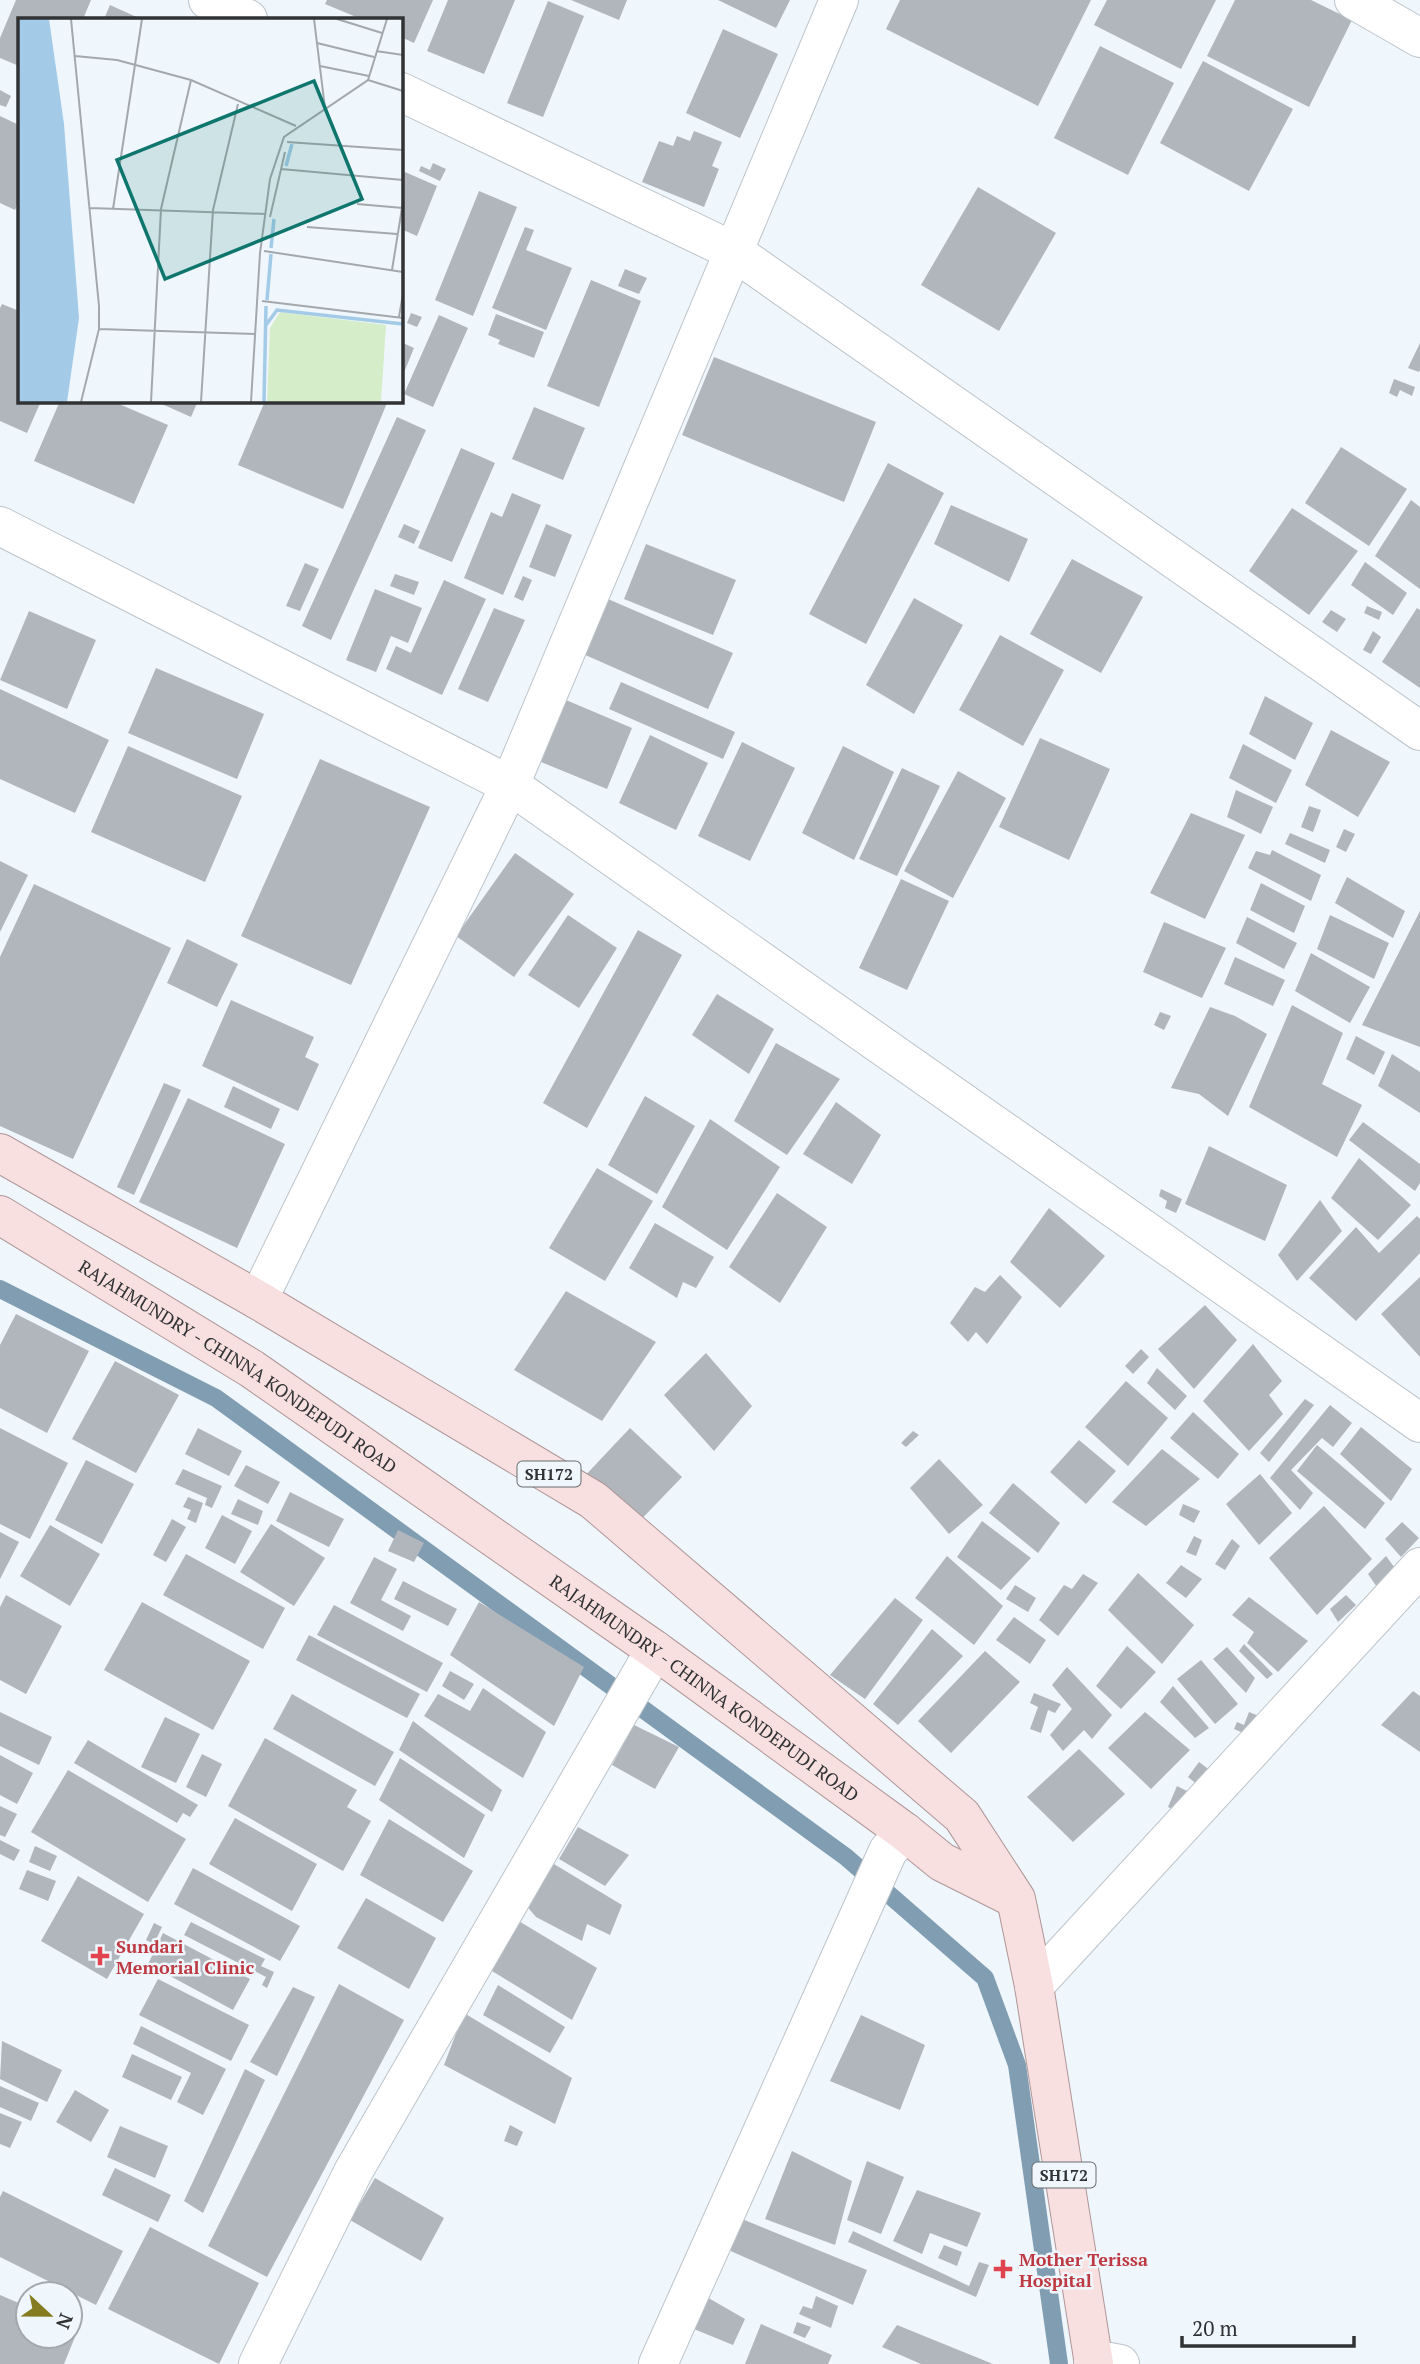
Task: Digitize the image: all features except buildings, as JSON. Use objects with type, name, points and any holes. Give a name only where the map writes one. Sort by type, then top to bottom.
[{"type":"main road","name":"SH172","points":[[0,1153],[258,1300],[593,1500],[962,1816],[1016,1899],[1102,2363]]},
{"type":"main road","name":"RAJAHMUNDRY - CHINNA KONDEPUDI ROAD","points":[[0,1215],[252,1369],[655,1650],[942,1861],[1016,1899]]},
{"type":"street","points":[[208,0],[246,18]]},
{"type":"street","points":[[258,1300],[510,785],[839,0]]},
{"type":"street","points":[[1354,0],[1420,38]]},
{"type":"street","points":[[402,92],[733,251],[1420,731]]},
{"type":"street","points":[[0,526],[510,785],[1420,1423]]},
{"type":"street","points":[[1034,1986],[1420,1567]]},
{"type":"street","points":[[258,2364],[353,2172],[655,1650]]},
{"type":"street","points":[[658,2364],[888,1852],[905,1832]]},
{"type":"waterway","points":[[0,1289],[216,1398],[846,1857],[985,1978],[1017,2065],[1059,2364]]},
{"type":"place","name":"Sundari Memorial Clinic","points":[[100,1956]]},
{"type":"place","name":"Mother Terissa Hospital","points":[[1003,2269]]}]
